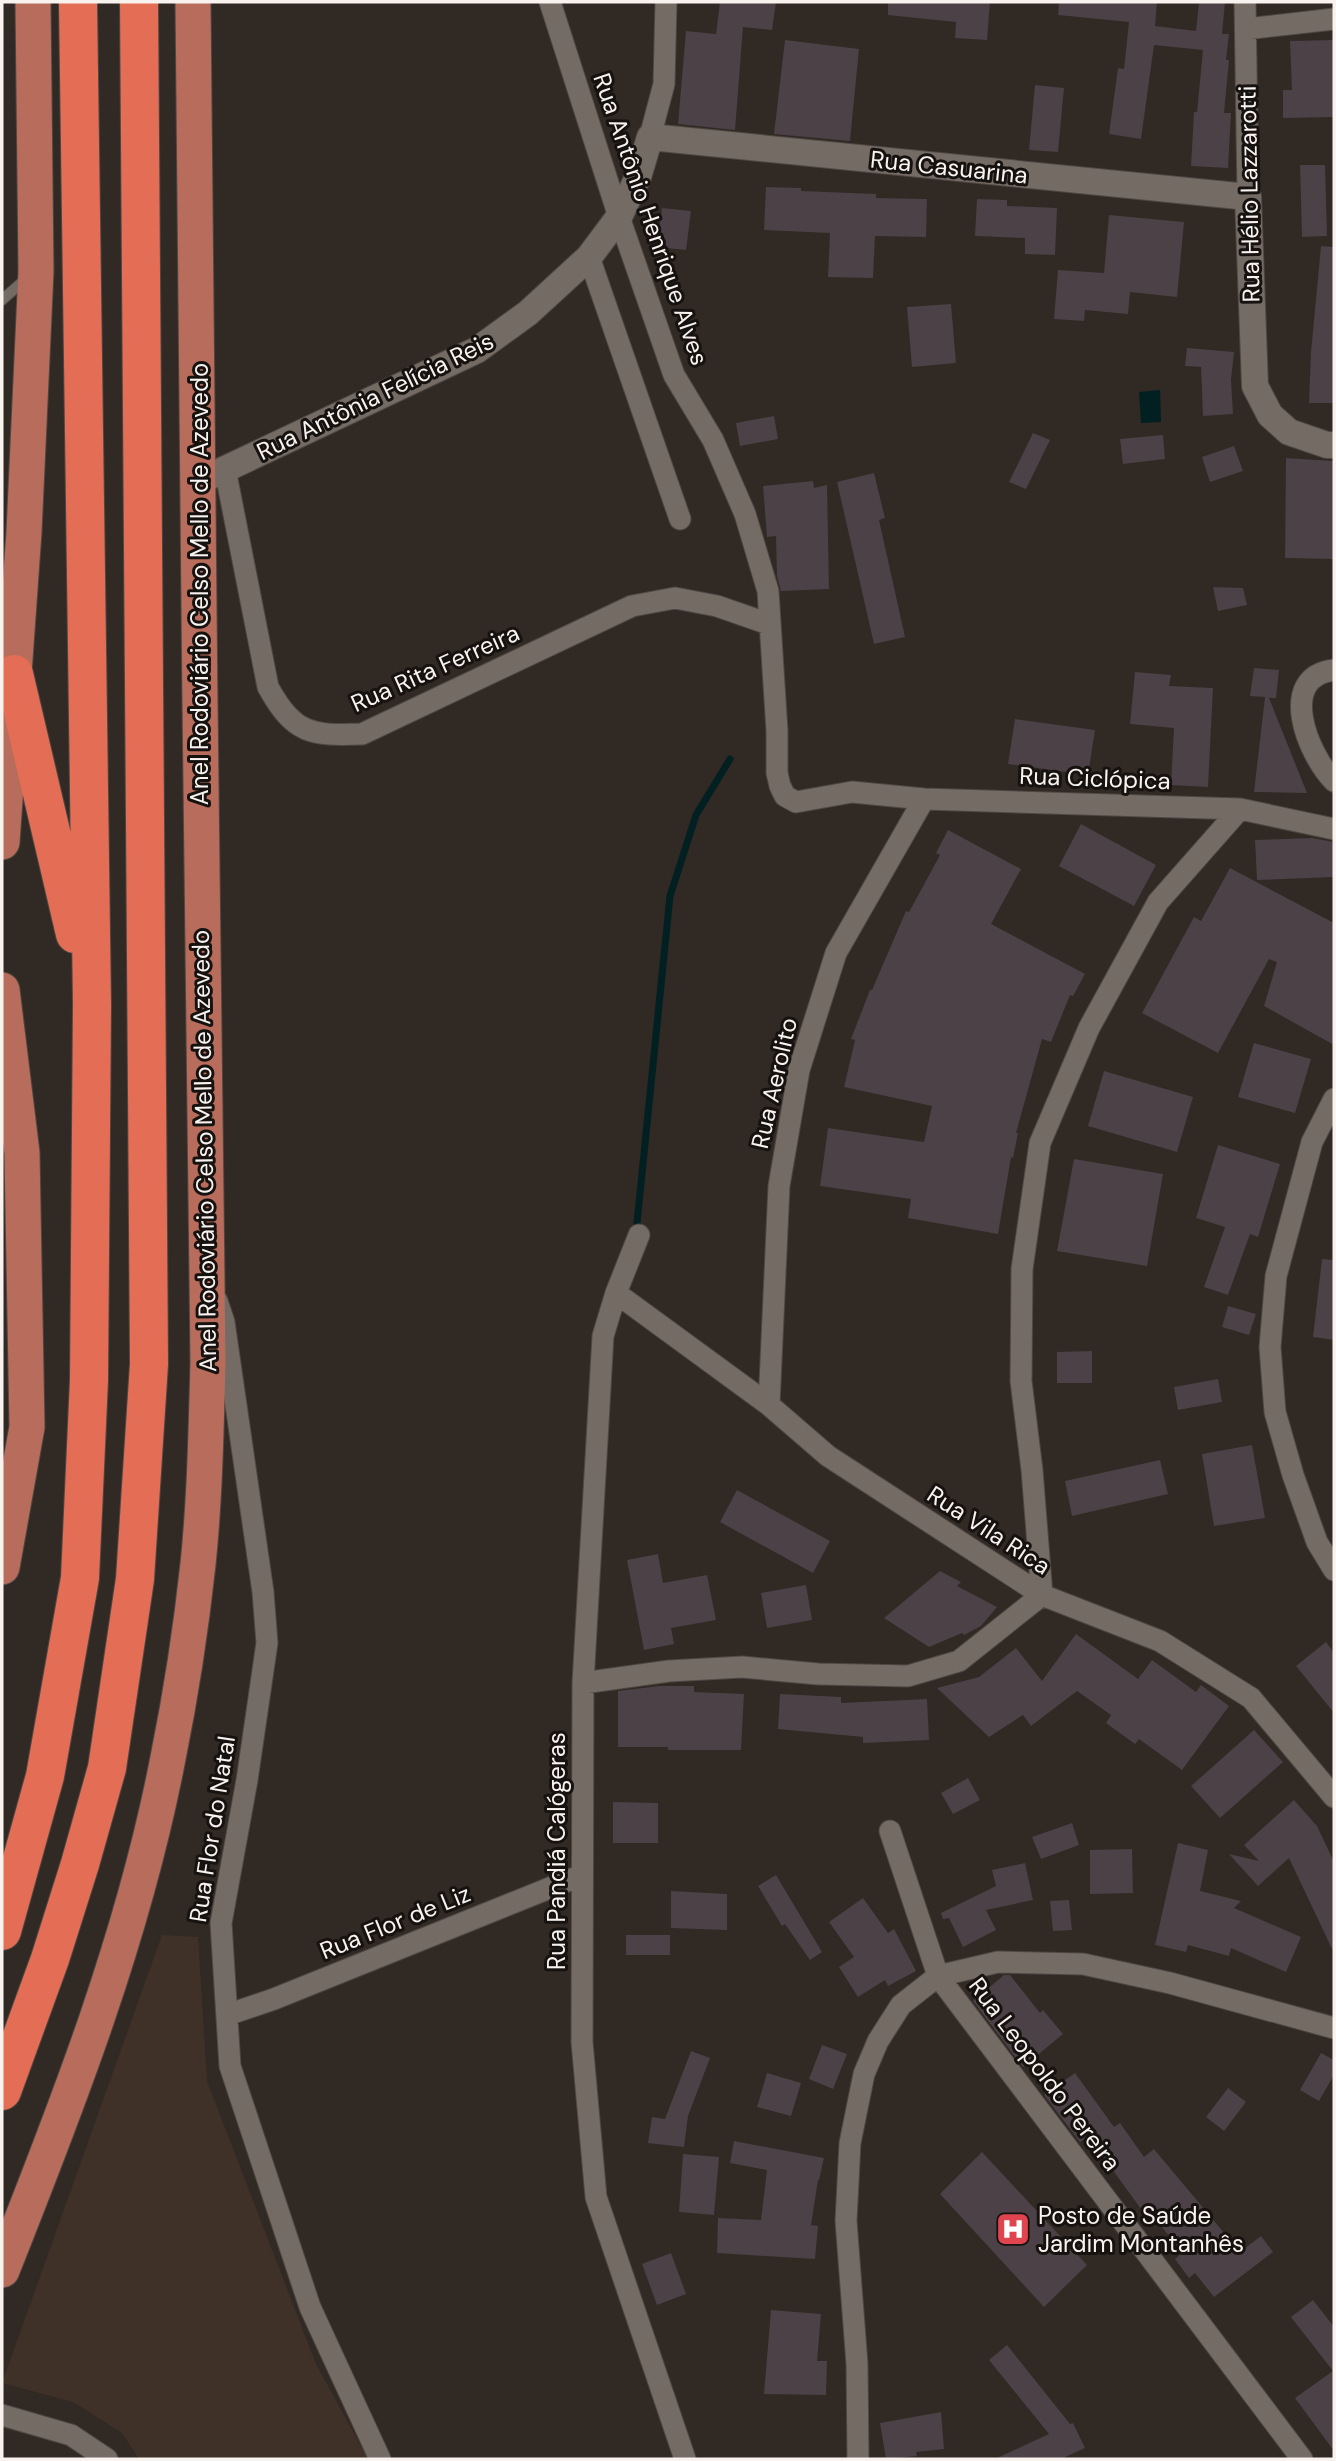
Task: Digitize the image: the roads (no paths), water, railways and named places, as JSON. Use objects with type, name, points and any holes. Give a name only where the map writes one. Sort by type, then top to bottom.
[{"type":"highway","points":[[2,1931],[46,1776],[80,1578],[89,1380],[92,1004],[78,2]]},
{"type":"highway","points":[[2,2091],[50,1959],[107,1768],[135,1579],[149,1377],[139,2]]},
{"type":"highway","points":[[13,674],[92,1004]]},
{"type":"main road","points":[[2,842],[13,674],[13,582],[36,271],[33,2]]},
{"type":"main road","name":"Anel Rodoviário Celso Mello de Azevedo","points":[[2,2270],[69,2103],[127,1923],[168,1760],[186,1658],[198,1562],[208,1363],[198,676],[212,475],[194,2]]},
{"type":"main road","points":[[2,990],[22,1153],[27,1427],[2,1567]]},
{"type":"street","name":"Rua Antônio Henrique Alves","points":[[550,2],[619,217],[674,375],[713,440],[745,514],[768,591],[779,786],[785,796],[796,803],[852,792]]},
{"type":"street","name":"Rua Antônia Felícia Reis","points":[[212,475],[477,350],[528,313],[589,257],[619,217],[638,177],[664,84],[666,2]]},
{"type":"street","name":"Rua Hélio Lazzarotti","points":[[1245,2],[1255,386],[1270,415],[1289,432],[1334,445]]},
{"type":"street","points":[[1246,29],[1334,19]]},
{"type":"street","name":"Rua Casuarina","points":[[650,137],[1248,197]]},
{"type":"street","points":[[589,257],[680,519]]},
{"type":"street","name":"Rua Rita Ferreira","points":[[212,475],[268,687],[280,709],[299,727],[327,736],[362,734],[632,606],[675,598],[717,606],[769,624]]},
{"type":"street","points":[[1334,670],[1325,671],[1308,682],[1300,703],[1306,734],[1326,772],[1334,780]]},
{"type":"street","name":"Rua Ciclópica","points":[[852,792],[923,799],[1240,809],[1334,829]]},
{"type":"street","name":"Rua Aerolito","points":[[769,1405],[779,1186],[799,1070],[836,953],[923,799]]},
{"type":"street","points":[[583,1683],[669,1671],[742,1667],[818,1674],[908,1676],[959,1661],[1042,1595],[1032,1469],[1021,1381],[1022,1269],[1040,1143],[1089,1028],[1158,902],[1240,809]]},
{"type":"street","points":[[1334,1099],[1312,1142],[1276,1276],[1270,1347],[1275,1412],[1293,1475],[1317,1542],[1334,1570]]},
{"type":"street","name":"Rua Pandiá Calógeras","points":[[639,1235],[616,1293],[603,1336],[583,1683],[582,2042],[596,2197],[685,2459]]},
{"type":"street","name":"Rua Flor do Natal","points":[[206,1270],[224,1322],[261,1579],[267,1643],[247,1780],[221,1923],[230,2066],[310,2307],[380,2459]]},
{"type":"street","name":"Rua Vila Rica","points":[[616,1293],[769,1405],[828,1455],[1042,1595],[1160,1641],[1251,1698],[1334,1797]]},
{"type":"street","name":"Rua Leopoldo Pereira","points":[[890,1831],[938,1976],[1302,2459]]},
{"type":"street","name":"Rua Flor de Liz","points":[[227,2015],[274,1999],[582,1875]]},
{"type":"street","points":[[858,2459],[857,2364],[846,2221],[850,2143],[864,2074],[878,2041],[901,2005],[938,1976],[998,1962],[1083,1964],[1170,1983],[1334,2028]]},
{"type":"street","points":[[2,2414],[71,2435],[107,2459]]},
{"type":"lane","points":[[2,300],[36,271]]},
{"type":"water","points":[[1160,390],[1161,422],[1141,423],[1139,392]]},
{"type":"waterway","points":[[637,1223],[670,896],[696,815],[730,759]]},
{"type":"place","name":"Posto de Saúde Jardim Montanhês","points":[[1013,2229]]}]
